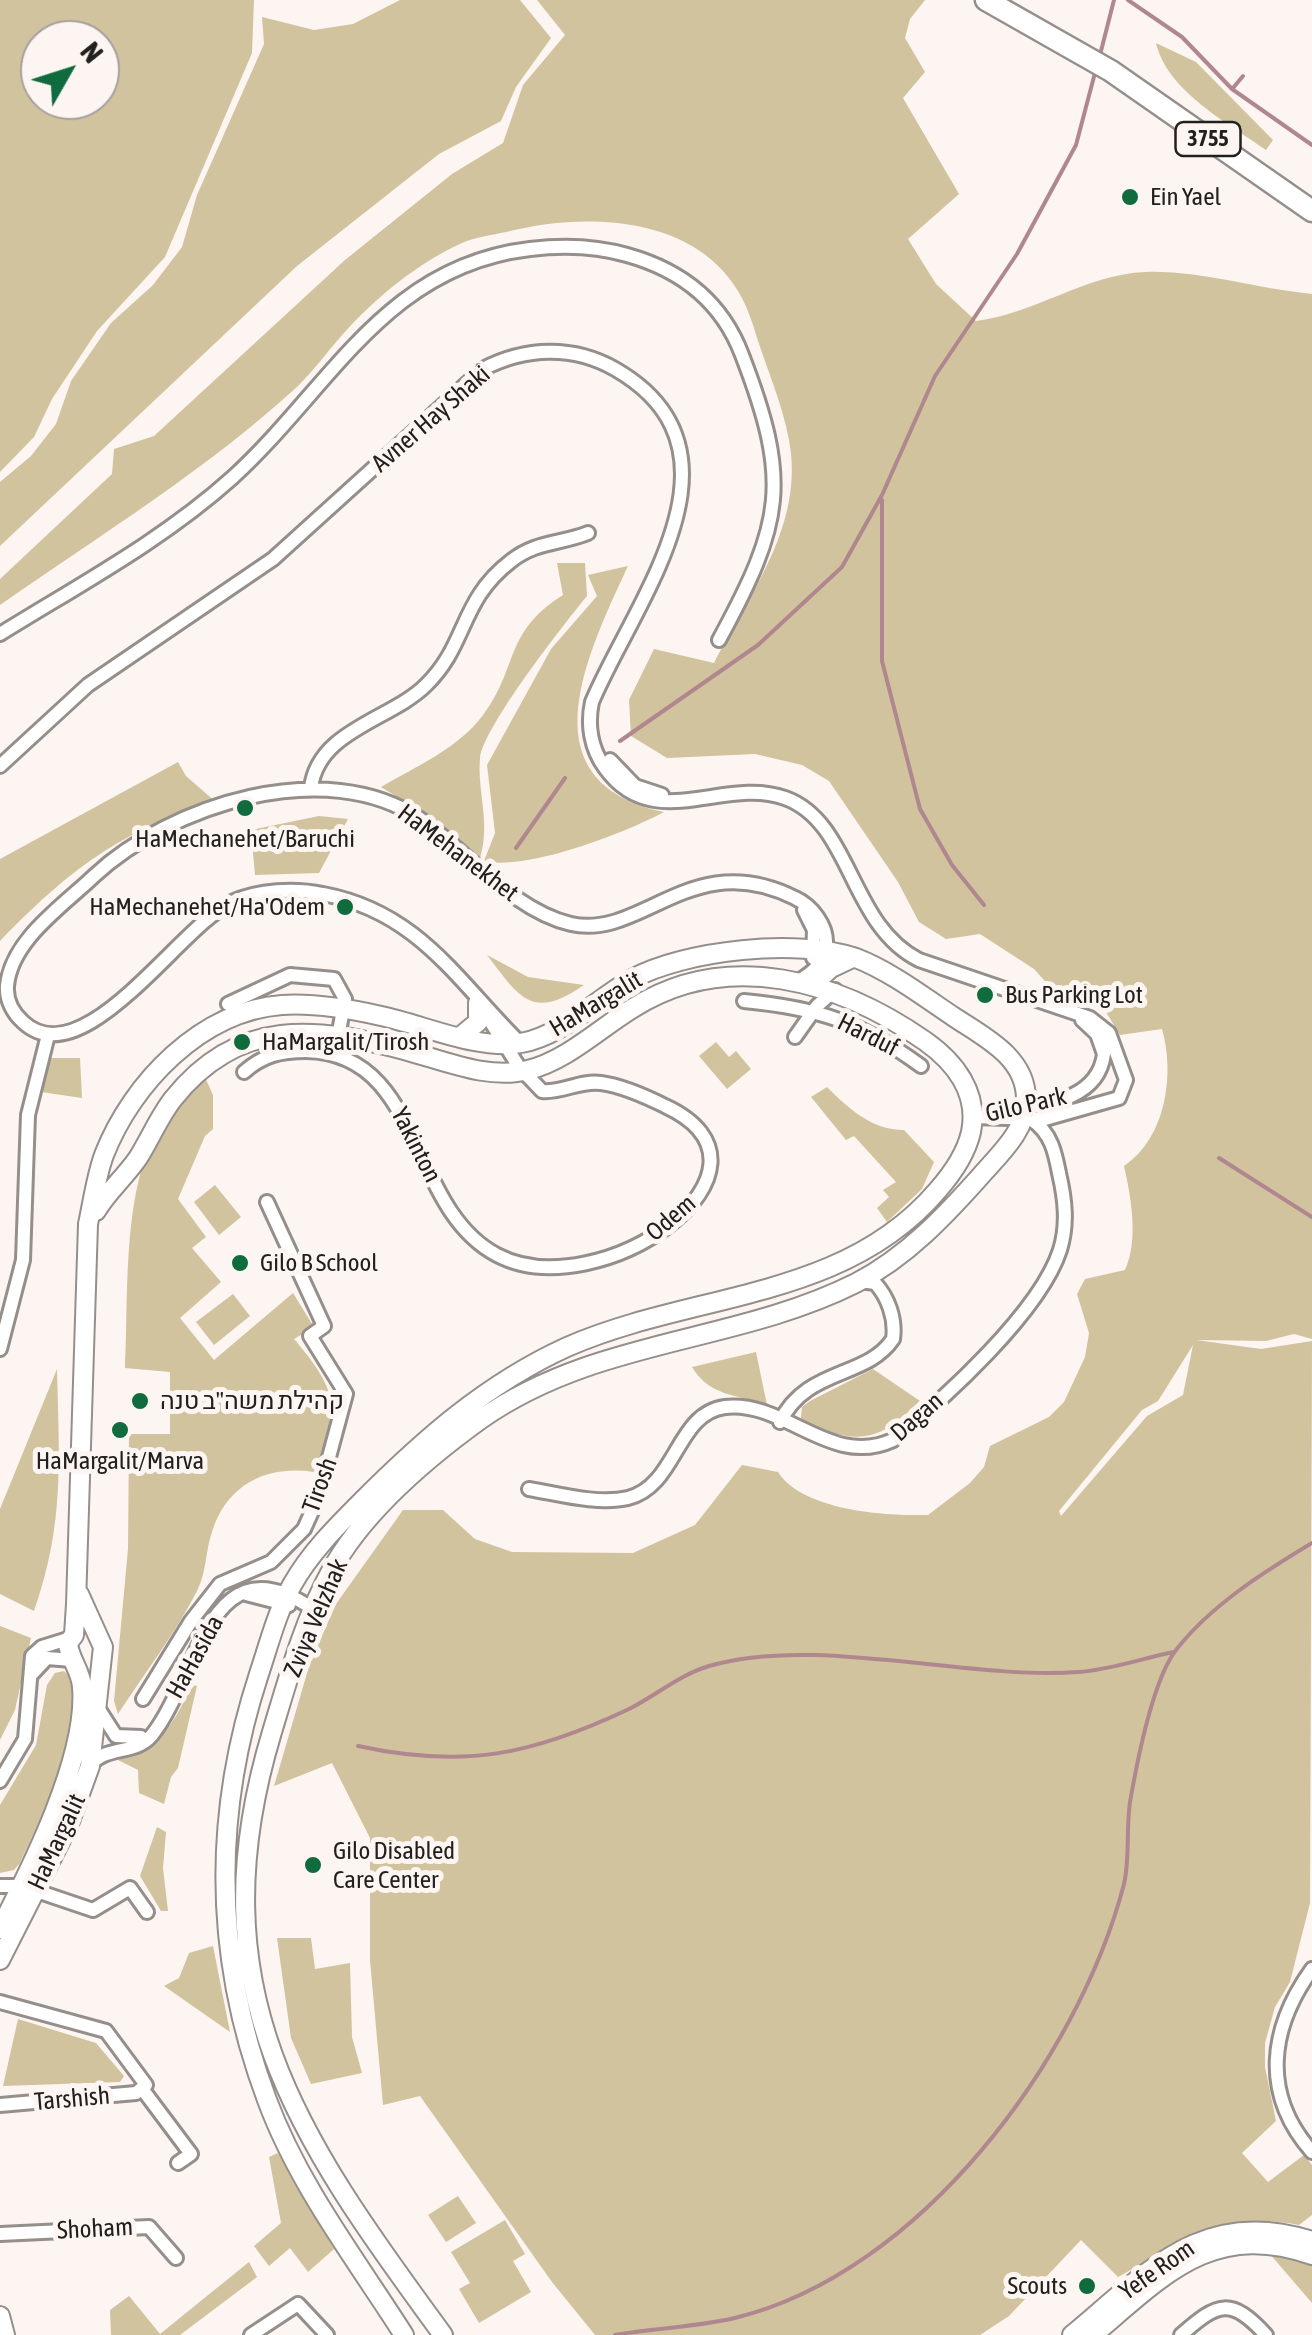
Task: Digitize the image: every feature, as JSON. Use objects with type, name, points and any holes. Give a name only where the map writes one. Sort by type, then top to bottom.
[{"type":"main road","name":"3755","points":[[986,0],[1098,63],[1312,211]]},
{"type":"street","points":[[0,634],[113,565],[232,478],[361,339],[413,290],[484,258],[558,247],[619,252],[674,274],[716,307],[737,342],[771,444],[776,488],[764,552],[719,640]]},
{"type":"street","name":"Avner Hay Shaki","points":[[0,766],[88,684],[286,548],[467,381],[497,362],[531,353],[581,355],[622,373],[656,407],[680,454],[683,488],[676,524],[592,702],[590,728],[599,758],[620,785],[654,802],[761,792],[783,797],[818,822],[876,926],[894,946],[919,960],[1097,1021],[1109,1033],[1122,1072]]},
{"type":"street","points":[[311,788],[313,773],[328,752],[352,732],[408,701],[440,670],[483,584],[538,543],[588,534]]},
{"type":"street","name":"HaMehanekhet","points":[[48,1035],[30,1028],[10,1005],[6,992],[12,964],[31,937],[113,859],[164,827],[267,794],[311,788],[373,796],[417,816],[531,907],[572,924],[602,925],[664,897],[711,883],[740,882],[790,895],[819,920],[819,952]]},
{"type":"street","points":[[0,1350],[23,1260],[28,1115],[48,1035],[68,1034],[91,1024],[205,919],[251,895],[300,892],[343,898],[397,924],[445,960],[517,1043],[519,1056],[530,1069]]},
{"type":"street","name":"HaMargalit","points":[[517,1043],[563,1025],[629,981],[676,962],[725,951],[819,952],[852,957],[912,990],[1004,1052],[1022,1078],[1027,1116]]},
{"type":"street","points":[[807,980],[819,952]]},
{"type":"street","points":[[807,980],[852,957]]},
{"type":"street","points":[[445,960],[478,1003],[517,1043]]},
{"type":"street","points":[[228,1004],[278,978],[314,974],[338,982],[344,990],[344,1010],[334,1054],[275,1053],[244,1072]]},
{"type":"street","name":"HaMargalit","points":[[530,1069],[674,986],[751,977],[807,980],[835,990],[908,1029],[948,1059],[962,1079],[972,1117]]},
{"type":"street","name":"Harduf","points":[[807,980],[813,1010]]},
{"type":"street","name":"Harduf","points":[[795,1036],[813,1010],[835,990]]},
{"type":"street","name":"Harduf","points":[[744,1001],[813,1010],[872,1031],[921,1066]]},
{"type":"street","points":[[461,1036],[478,1022],[478,1003]]},
{"type":"street","points":[[74,1662],[88,1224],[102,1158],[151,1076],[190,1041],[273,1005],[344,1010],[461,1036],[517,1043]]},
{"type":"street","name":"Avner Hay Shaki","points":[[1072,1014],[1093,1028],[1101,1040],[1104,1054],[1096,1076]]},
{"type":"street","points":[[88,1224],[100,1203],[131,1167],[169,1105],[204,1068],[234,1049],[278,1034],[339,1033],[476,1068],[530,1069]]},
{"type":"street","name":"Yakinton","points":[[334,1054],[362,1065],[388,1091],[421,1162],[466,1228],[494,1254],[528,1266]]},
{"type":"street","points":[[1111,1067],[1122,1072],[1125,1091],[1106,1100],[1096,1093],[1096,1076],[1111,1067]]},
{"type":"street","name":"Odem","points":[[528,1266],[575,1268],[643,1243],[700,1194],[712,1162],[699,1129],[657,1102],[600,1082],[542,1091],[530,1069]]},
{"type":"street","name":"Gilo Park","points":[[1027,1116],[1064,1099],[1096,1076]]},
{"type":"street","name":"Gilo Park","points":[[972,1117],[1068,1114],[1106,1100]]},
{"type":"street","points":[[1053,1146],[1068,1114]]},
{"type":"street","name":"Dagan","points":[[529,1489],[625,1498],[656,1484],[692,1428],[718,1408],[738,1406],[832,1444],[860,1448],[883,1445],[957,1381],[1033,1300],[1060,1252],[1065,1208],[1053,1146],[1027,1116]]},
{"type":"street","name":"Zviya VeIzhak","points":[[443,2335],[338,2189],[299,2120],[270,2046],[250,1963],[244,1878],[247,1830],[271,1735],[314,1610],[341,1554],[385,1504],[461,1435],[530,1388],[596,1360],[793,1308],[860,1281],[888,1263],[966,1192],[1027,1116]]},
{"type":"street","name":"Zviya VeIzhak","points":[[404,2335],[325,2216],[294,2160],[252,2055],[230,1963],[223,1874],[228,1796],[249,1706],[285,1599],[332,1531],[404,1459],[468,1404],[515,1374],[604,1332],[818,1275],[854,1259],[899,1229],[939,1189],[964,1152],[972,1117]]},
{"type":"street","name":"Tirosh","points":[[144,1699],[190,1622],[220,1584],[271,1562],[294,1543],[318,1498],[346,1407],[342,1383],[310,1336],[324,1326],[267,1202]]},
{"type":"street","points":[[780,1422],[795,1396],[889,1345],[895,1328],[884,1293],[888,1263]]},
{"type":"street","points":[[860,1281],[874,1283],[884,1293]]},
{"type":"street","name":"HaHasida","points":[[90,1766],[106,1752],[140,1744],[159,1724],[220,1609],[238,1595],[260,1587],[285,1599]]},
{"type":"street","points":[[32,1674],[47,1658],[66,1656],[74,1662],[92,1665],[100,1658],[102,1647],[77,1589]]},
{"type":"street","points":[[285,1599],[314,1610]]},
{"type":"street","points":[[190,1622],[207,1630]]},
{"type":"street","points":[[0,1781],[25,1740],[32,1656],[42,1647],[87,1631],[98,1636]]},
{"type":"street","name":"HaMargalit","points":[[0,1930],[76,1808],[90,1766],[100,1658]]},
{"type":"street","name":"HaMargalit","points":[[0,1960],[72,1758],[82,1688],[74,1662]]},
{"type":"street","name":"HaHasida","points":[[97,1706],[106,1726],[123,1739],[142,1737],[159,1724]]},
{"type":"street","points":[[0,1886],[28,1888],[93,1910],[130,1888],[148,1912]]},
{"type":"street","points":[[1312,1969],[1280,2031],[1274,2070],[1281,2105],[1312,2152]]},
{"type":"street","name":"Tarshish","points":[[0,2002],[112,2034],[144,2079],[144,2090],[191,2154],[178,2164]]},
{"type":"street","name":"Tarshish","points":[[0,2105],[144,2090]]},
{"type":"street","name":"Shoham","points":[[0,2234],[149,2226],[176,2258]]},
{"type":"street","points":[[1291,2234],[1312,2226]]},
{"type":"street","name":"Yefe Rom","points":[[1072,2335],[1138,2278],[1188,2245],[1237,2231],[1291,2234],[1312,2241]]},
{"type":"street","name":"Yefe Rom","points":[[1092,2335],[1146,2288],[1208,2250],[1266,2243],[1312,2255]]},
{"type":"street","points":[[251,2335],[298,2304],[327,2335]]},
{"type":"street","points":[[1181,2335],[1209,2310],[1221,2308],[1244,2311],[1266,2335]]},
{"type":"street","points":[[0,2316],[5,2335]]},
{"type":"shaded area","points":[[0,0],[254,0],[252,53],[165,257],[97,331],[52,399],[34,437],[0,472]]},
{"type":"shaded area","points":[[400,0],[520,0],[551,38],[516,87],[501,121],[439,154],[297,266],[0,546],[0,482],[31,456],[56,424],[71,381],[111,323],[153,285],[182,247],[197,195],[264,44],[262,17],[314,30],[353,24]]},
{"type":"shaded area","points":[[537,0],[925,0],[910,19],[905,38],[925,72],[903,98],[959,194],[908,239],[936,284],[976,321],[1019,311],[1102,280],[1145,272],[1187,274],[1312,294],[1312,1339],[1294,1334],[1266,1341],[1196,1340],[1261,1349],[1312,1341],[1310,1903],[1290,1982],[1275,2007],[1265,2043],[1265,2067],[1276,2121],[1242,2153],[1268,2182],[1304,2155],[1312,2165],[1312,2215],[1299,2225],[1248,2222],[1225,2226],[1183,2242],[1118,2277],[1081,2240],[1009,2316],[980,2335],[595,2335],[552,2282],[420,2096],[383,2105],[370,1960],[370,1838],[332,1763],[274,1786],[310,1663],[336,1604],[403,1510],[443,1510],[475,1539],[512,1552],[633,1553],[695,1525],[742,1465],[778,1472],[790,1485],[825,1503],[869,1512],[928,1515],[970,1483],[984,1467],[990,1446],[1049,1417],[1064,1402],[1085,1357],[1089,1333],[1077,1294],[1085,1279],[1125,1270],[1129,1258],[1132,1218],[1124,1166],[1149,1139],[1164,1104],[1167,1065],[1162,1029],[1120,1035],[1106,1012],[1052,989],[1034,969],[980,934],[946,939],[919,922],[898,882],[829,781],[802,765],[755,754],[667,758],[631,736],[629,700],[654,649],[714,663],[771,557],[782,529],[792,471],[782,411],[737,289],[714,262],[685,242],[652,229],[616,223],[541,225],[472,239],[446,251],[383,295],[298,386],[228,445],[0,605],[0,579],[112,474],[114,449],[154,436],[345,260],[452,174],[503,143],[523,85],[565,35]],"holes":[[[1193,1345],[1183,1395],[1147,1416],[1061,1516],[1059,1511],[1142,1410],[1158,1401]]]},
{"type":"shaded area","points":[[1156,43],[1196,62],[1273,140],[1266,150],[1186,91],[1162,60]]},
{"type":"shaded area","points":[[557,563],[585,563],[587,596],[526,676],[485,743],[480,758],[484,832],[480,858],[435,820],[381,787],[449,747],[483,715],[530,623],[563,595]]},
{"type":"shaded area","points":[[628,566],[585,674],[578,710],[580,744],[593,773],[620,796],[664,812],[625,830],[550,855],[525,861],[484,861],[495,833],[487,765],[551,649],[597,596],[588,575]]},
{"type":"shaded area","points":[[178,762],[186,776],[217,803],[153,825],[98,855],[49,893],[0,941],[0,859]]},
{"type":"shaded area","points":[[319,816],[348,819],[319,873],[255,875],[251,830]]},
{"type":"shaded area","points":[[487,955],[528,977],[584,985],[552,1002],[528,1000]]},
{"type":"shaded area","points":[[716,1042],[729,1057],[736,1051],[751,1069],[727,1089],[699,1056]]},
{"type":"shaded area","points":[[51,1058],[80,1058],[82,1098],[41,1092]]},
{"type":"shaded area","points":[[204,1075],[213,1095],[213,1129],[205,1136],[178,1199],[206,1237],[192,1248],[221,1282],[180,1318],[214,1360],[293,1293],[314,1327],[294,1339],[327,1387],[332,1417],[330,1433],[314,1472],[265,1475],[238,1490],[228,1501],[212,1532],[197,1591],[118,1714],[114,1701],[128,1549],[129,1434],[170,1434],[170,1372],[125,1368],[133,1208],[139,1177],[162,1122]]},
{"type":"shaded area","points":[[827,1087],[871,1122],[904,1130],[934,1162],[922,1189],[887,1222],[877,1208],[889,1197],[883,1190],[896,1182],[854,1136],[846,1140],[811,1097]]},
{"type":"shaded area","points":[[215,1185],[241,1217],[219,1235],[194,1202]]},
{"type":"shaded area","points":[[233,1294],[250,1316],[214,1345],[196,1322]]},
{"type":"shaded area","points":[[756,1352],[767,1405],[716,1389],[692,1367]]},
{"type":"shaded area","points":[[57,1369],[58,1491],[51,1549],[34,1611],[0,1594],[0,1509]]},
{"type":"shaded area","points":[[873,1369],[920,1401],[889,1427],[868,1436],[844,1436],[814,1427],[801,1418],[802,1407],[810,1401]]},
{"type":"shaded area","points":[[0,1626],[31,1638],[15,1710],[0,1740]]},
{"type":"shaded area","points":[[64,1671],[73,1686],[75,1708],[62,1765],[20,1863],[14,1870],[0,1873],[0,1805],[36,1745],[47,1685],[55,1673]]},
{"type":"shaded area","points":[[192,1685],[197,1686],[178,1768],[171,1777],[164,1804],[139,1793],[138,1770],[118,1760],[164,1732]]},
{"type":"shaded area","points":[[157,1827],[166,1832],[163,1868],[168,1911],[161,1911],[140,1876]]},
{"type":"shaded area","points":[[277,1938],[311,1938],[315,1969],[350,1963],[352,2037],[362,2073],[311,2084],[291,2038]]},
{"type":"shaded area","points":[[213,1946],[230,2032],[164,1986],[179,1978],[189,1953]]},
{"type":"shaded area","points":[[18,2019],[96,2043],[124,2076],[120,2082],[3,2086]]},
{"type":"shaded area","points":[[278,2153],[334,2249],[308,2272],[290,2248],[269,2266],[254,2246],[281,2223],[269,2157]]},
{"type":"shaded area","points":[[458,2196],[476,2223],[446,2242],[428,2215]]},
{"type":"shaded area","points":[[505,2220],[525,2254],[513,2261],[531,2292],[479,2323],[459,2289],[470,2283],[451,2252]]},
{"type":"shaded area","points":[[1269,2253],[1312,2264],[1312,2303]]},
{"type":"shaded area","points":[[249,2262],[257,2277],[180,2335],[111,2335],[110,2310],[129,2296],[160,2334]]},
{"type":"waterway","points":[[1100,55],[1114,0]]},
{"type":"waterway","points":[[1128,0],[1182,37],[1232,89],[1312,145]]},
{"type":"waterway","points":[[620,741],[758,645],[842,567],[882,495],[935,376],[1017,254],[1076,145],[1096,69]]},
{"type":"waterway","points":[[1233,88],[1243,76]]},
{"type":"waterway","points":[[882,500],[882,661],[920,809],[952,865],[984,905]]},
{"type":"waterway","points":[[516,848],[565,778]]},
{"type":"waterway","points":[[1219,1158],[1312,1217]]},
{"type":"waterway","points":[[615,2335],[735,2318],[803,2294],[867,2256],[927,2207],[982,2150],[1029,2087],[1070,2020],[1102,1951],[1124,1884],[1130,1802],[1141,1745],[1167,1664],[1190,1634],[1222,1604],[1312,1543]]},
{"type":"waterway","points":[[358,1746],[396,1753],[465,1757],[529,1747],[594,1725],[699,1670],[751,1658],[843,1656],[1034,1673],[1090,1671],[1174,1652]]},
{"type":"place","name":"Ein Yael","points":[[1130,197]]},
{"type":"place","name":"HaMechanehet/Baruchi","points":[[245,808]]},
{"type":"place","name":"HaMechanehet/Ha'Odem","points":[[345,907]]},
{"type":"place","name":"Bus Parking Lot","points":[[985,995]]},
{"type":"place","name":"HaMargalit/Tirosh","points":[[242,1042]]},
{"type":"place","name":"Gilo B School","points":[[240,1263]]},
{"type":"place","name":"קהילת משה\"ב טנה","points":[[140,1401]]},
{"type":"place","name":"HaMargalit/Marva","points":[[120,1430]]},
{"type":"place","name":"Gilo Disabled Care Center","points":[[313,1865]]},
{"type":"place","name":"Scouts","points":[[1087,2286]]}]
